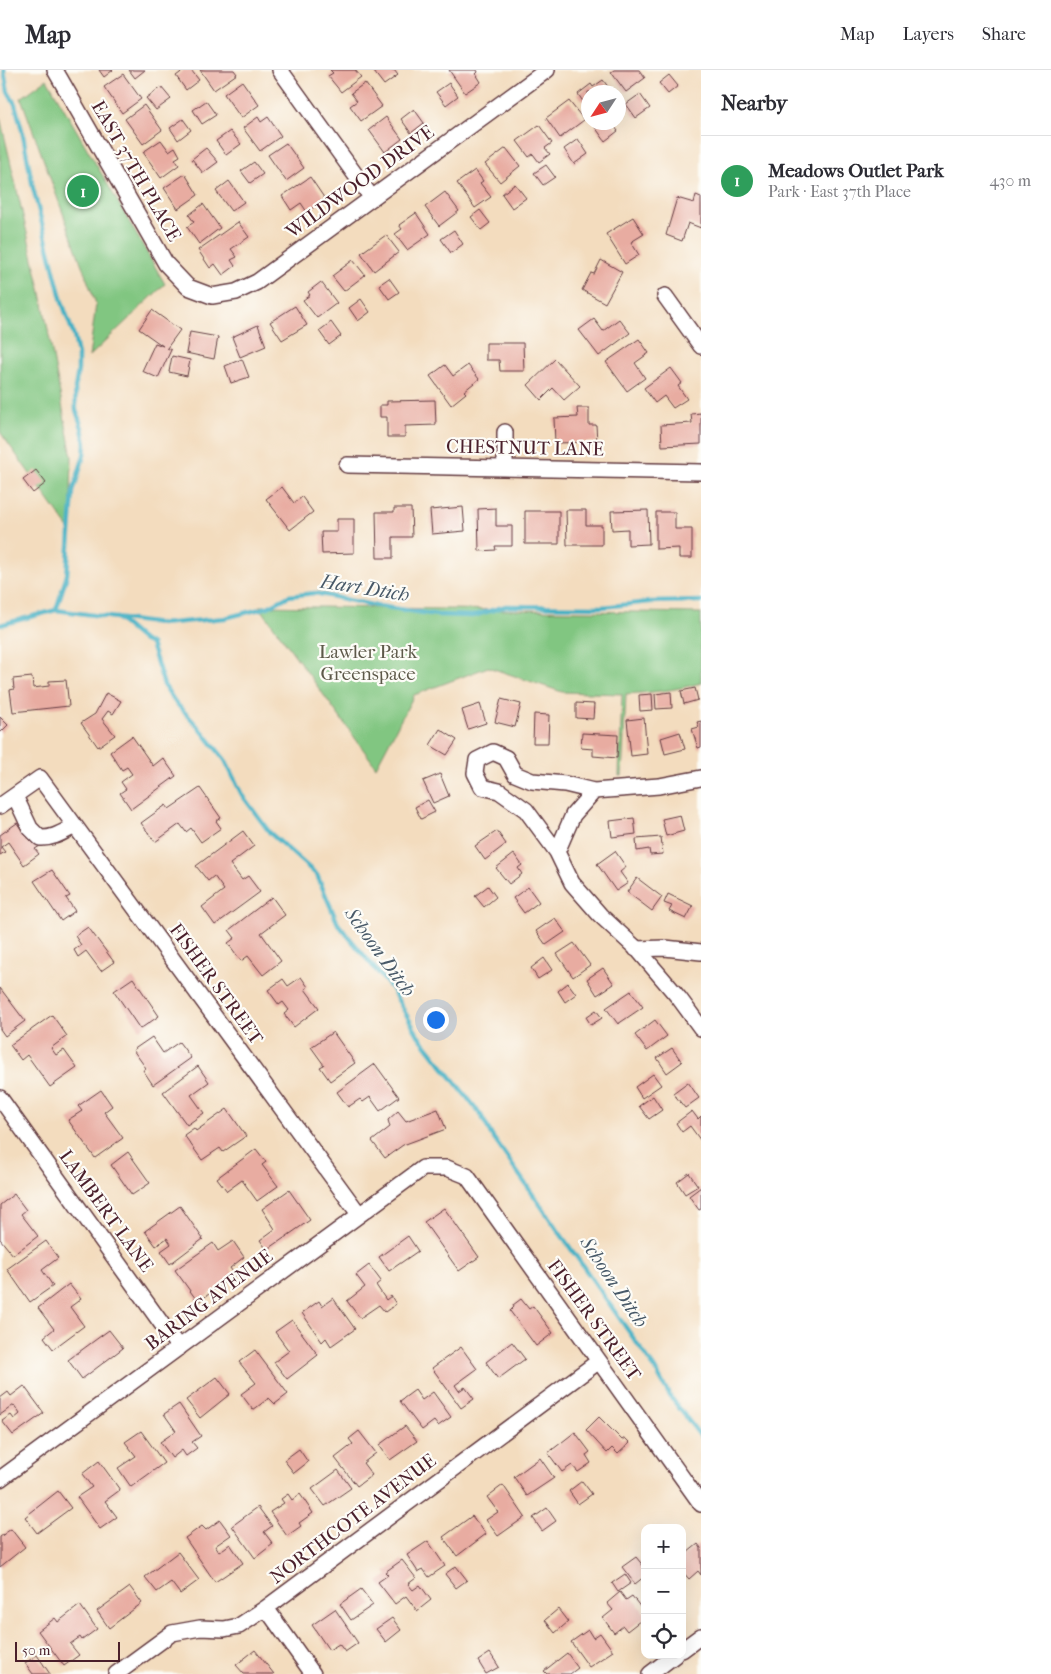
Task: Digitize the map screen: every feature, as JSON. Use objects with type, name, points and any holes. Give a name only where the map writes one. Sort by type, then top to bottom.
[{"type":"street","name":"EAST 37TH PLACE","points":[[55,70],[166,264],[188,287]]},
{"type":"street","points":[[280,70],[372,198]]},
{"type":"street","name":"WILDWOOD DRIVE","points":[[188,287],[212,296],[236,292],[258,282],[372,198],[526,76],[547,70]]},
{"type":"street","points":[[666,296],[701,346]]},
{"type":"street","points":[[505,432],[505,468]]},
{"type":"street","name":"CHESTNUT LANE","points":[[347,465],[701,472]]},
{"type":"street","points":[[701,778],[658,786],[594,791],[565,784],[532,781],[515,774],[506,758],[493,752],[477,760],[475,773],[482,787],[499,791],[526,810],[557,852],[572,883],[600,916],[636,948],[679,998],[701,1028]]},
{"type":"street","name":"FISHER STREET","points":[[15,796],[40,778],[359,1214]]},
{"type":"street","points":[[557,852],[573,815],[594,791]]},
{"type":"street","points":[[0,806],[15,796],[30,828],[40,838],[55,836],[75,826]]},
{"type":"street","points":[[636,948],[665,948],[701,952]]},
{"type":"street","name":"LAMBERT LANE","points":[[0,1098],[179,1348]]},
{"type":"street","name":"BARING AVENUE","points":[[0,1478],[423,1168],[447,1168]]},
{"type":"street","name":"FISHER STREET","points":[[447,1168],[467,1176],[701,1504]]},
{"type":"street","name":"NORTHCOTE AVENUE","points":[[116,1674],[172,1633],[200,1628],[224,1629],[239,1626],[266,1608],[599,1361]]},
{"type":"street","points":[[266,1608],[313,1674]]},
{"type":"street","points":[[686,1647],[701,1636]]},
{"type":"street","points":[[650,1674],[670,1659]]},
{"type":"green space","points":[[47,79],[165,284],[89,357],[96,304],[21,98]]},
{"type":"green space","points":[[0,117],[41,293],[72,457],[70,530],[0,432]]},
{"type":"green space","name":"Lawler Park Greenspace","points":[[259,606],[701,613],[701,683],[655,692],[626,694],[622,776],[619,776],[622,694],[562,692],[488,667],[414,695],[376,767]]},
{"type":"building","points":[[99,70],[113,70],[104,77]]},
{"type":"building","points":[[129,70],[145,70],[135,78]]},
{"type":"building","points":[[184,70],[191,70],[199,80],[186,90],[176,76]]},
{"type":"building","points":[[200,70],[234,70],[237,74],[214,90]]},
{"type":"building","points":[[330,70],[355,70],[361,77],[341,92],[328,76],[333,73]]},
{"type":"building","points":[[377,70],[394,70],[398,75],[384,85],[374,72]]},
{"type":"building","points":[[449,70],[477,70],[476,74],[481,82],[465,93]]},
{"type":"building","points":[[614,70],[639,70],[645,78],[626,92],[626,85],[621,85],[611,72]]},
{"type":"building","points":[[123,74],[141,99],[122,113],[104,87]]},
{"type":"building","points":[[669,75],[678,86],[668,94],[659,83]]},
{"type":"building","points":[[603,80],[607,85],[596,85]]},
{"type":"building","points":[[242,81],[259,105],[241,118],[224,94]]},
{"type":"building","points":[[365,83],[382,106],[361,121],[350,106],[357,101],[351,93]]},
{"type":"building","points":[[449,83],[458,96],[446,105],[436,92]]},
{"type":"building","points":[[161,87],[171,99],[156,110],[146,98]]},
{"type":"building","points":[[640,94],[650,108],[636,118],[626,104]]},
{"type":"building","points":[[206,101],[216,115],[202,124],[193,110]]},
{"type":"building","points":[[569,101],[581,116],[581,122],[560,138],[546,118]]},
{"type":"building","points":[[144,105],[162,130],[143,144],[125,119]]},
{"type":"building","points":[[414,109],[424,123],[411,133],[401,119]]},
{"type":"building","points":[[258,117],[261,122],[268,117],[281,136],[260,151],[243,128]]},
{"type":"building","points":[[386,117],[402,139],[385,152],[369,130]]},
{"type":"building","points":[[183,119],[191,130],[178,140],[170,128]]},
{"type":"building","points":[[539,125],[552,143],[545,148],[550,154],[539,162],[533,154],[529,157],[517,141]]},
{"type":"building","points":[[597,130],[617,130],[618,131],[605,141]]},
{"type":"building","points":[[230,131],[241,144],[226,155],[216,141]]},
{"type":"building","points":[[578,139],[588,154],[574,164],[564,149]]},
{"type":"building","points":[[161,140],[169,151],[175,147],[180,156],[175,159],[179,165],[161,178],[143,152]]},
{"type":"building","points":[[286,143],[304,168],[286,181],[268,155]]},
{"type":"building","points":[[206,148],[218,162],[203,173],[192,159]]},
{"type":"building","points":[[506,148],[520,166],[500,182],[485,164]]},
{"type":"building","points":[[254,162],[263,174],[250,183],[241,171]]},
{"type":"building","points":[[546,165],[555,177],[543,185],[534,173]]},
{"type":"building","points":[[475,170],[483,181],[480,183],[491,197],[475,208],[457,183]]},
{"type":"building","points":[[185,174],[198,195],[178,209],[164,188]]},
{"type":"building","points":[[310,177],[325,199],[307,212],[301,203],[291,210],[282,196]]},
{"type":"building","points":[[229,181],[244,202],[231,211],[216,191]]},
{"type":"building","points":[[515,184],[526,198],[512,208],[502,194]]},
{"type":"building","points":[[445,192],[459,211],[439,226],[425,207]]},
{"type":"building","points":[[696,195],[701,197],[701,228],[688,223],[682,241],[666,235],[677,198],[694,203]]},
{"type":"building","points":[[203,204],[220,228],[199,244],[187,227],[194,222],[189,215]]},
{"type":"building","points":[[480,210],[490,223],[481,230],[471,217]]},
{"type":"building","points":[[416,213],[430,234],[407,250],[395,234],[402,229],[399,225]]},
{"type":"building","points":[[633,217],[644,234],[631,242],[639,255],[625,264],[606,234]]},
{"type":"building","points":[[238,222],[249,237],[231,249],[237,257],[231,260],[235,266],[223,275],[215,264],[210,268],[198,250]]},
{"type":"building","points":[[454,230],[463,244],[451,253],[441,239]]},
{"type":"building","points":[[386,235],[399,252],[374,271],[361,253]]},
{"type":"building","points":[[353,260],[365,275],[344,291],[332,276]]},
{"type":"building","points":[[601,260],[622,272],[605,303],[582,290],[591,273],[594,274]]},
{"type":"building","points":[[389,278],[399,292],[389,299],[379,285]]},
{"type":"building","points":[[321,282],[337,303],[317,318],[303,300],[310,295],[308,292]]},
{"type":"building","points":[[361,299],[370,312],[358,321],[349,308]]},
{"type":"building","points":[[295,306],[307,325],[282,340],[270,322]]},
{"type":"building","points":[[152,310],[180,330],[167,348],[171,350],[158,378],[142,371],[155,343],[163,346],[139,329]]},
{"type":"building","points":[[594,319],[603,331],[619,319],[630,333],[599,356],[579,330]]},
{"type":"building","points":[[331,322],[341,336],[329,345],[319,331]]},
{"type":"building","points":[[258,325],[266,346],[240,357],[232,337]]},
{"type":"building","points":[[190,332],[218,337],[214,359],[186,353]]},
{"type":"building","points":[[639,339],[649,353],[635,363],[645,378],[627,391],[606,362]]},
{"type":"building","points":[[486,343],[523,343],[524,371],[500,371],[499,360],[486,360]]},
{"type":"building","points":[[172,356],[190,360],[187,376],[169,372]]},
{"type":"building","points":[[242,359],[249,377],[231,383],[225,366]]},
{"type":"building","points":[[555,359],[580,386],[564,400],[553,388],[541,400],[528,385]]},
{"type":"building","points":[[445,365],[453,376],[468,365],[479,379],[451,405],[430,376]]},
{"type":"building","points":[[671,368],[682,383],[678,386],[687,399],[673,408],[664,396],[655,403],[644,388]]},
{"type":"building","points":[[435,400],[436,425],[405,426],[405,437],[387,437],[387,417],[380,417],[380,405],[387,405],[387,401]]},
{"type":"building","points":[[577,408],[589,408],[589,425],[596,425],[597,442],[555,443],[554,418],[578,417]]},
{"type":"building","points":[[701,413],[701,444],[662,446],[661,425],[692,423],[691,414]]},
{"type":"building","points":[[36,470],[46,483],[33,493],[23,480]]},
{"type":"building","points":[[282,487],[294,503],[302,497],[313,512],[290,530],[266,499]]},
{"type":"building","points":[[463,507],[465,531],[432,534],[430,510]]},
{"type":"building","points":[[394,508],[411,508],[412,537],[393,537],[393,558],[377,558],[376,512],[394,512]]},
{"type":"building","points":[[496,508],[496,526],[512,526],[512,546],[495,546],[496,550],[479,551],[478,509]]},
{"type":"building","points":[[566,510],[586,510],[586,525],[602,525],[602,545],[567,545]]},
{"type":"building","points":[[648,510],[649,544],[628,545],[628,529],[612,530],[611,511]]},
{"type":"building","points":[[525,511],[559,511],[559,544],[525,544]]},
{"type":"building","points":[[656,512],[675,512],[675,529],[692,529],[692,558],[679,558],[679,548],[656,549]]},
{"type":"building","points":[[337,519],[354,519],[354,553],[322,554],[321,532],[337,532]]},
{"type":"building","points":[[32,677],[33,688],[49,686],[49,681],[66,680],[69,706],[13,712],[10,690],[14,689],[13,679]]},
{"type":"building","points":[[695,688],[698,700],[684,704],[681,691]]},
{"type":"building","points":[[671,692],[672,708],[656,709],[655,694]]},
{"type":"building","points":[[106,693],[121,701],[113,714],[108,711],[102,719],[115,735],[98,747],[81,723],[95,714]]},
{"type":"building","points":[[652,694],[653,710],[640,711],[639,695]]},
{"type":"building","points":[[501,699],[521,704],[515,727],[495,722]]},
{"type":"building","points":[[576,703],[594,704],[593,719],[576,718]]},
{"type":"building","points":[[480,704],[486,723],[468,729],[462,710]]},
{"type":"building","points":[[534,714],[549,715],[548,743],[533,743]]},
{"type":"building","points":[[0,717],[8,725],[0,733]]},
{"type":"building","points":[[644,718],[647,754],[631,756],[627,720]]},
{"type":"building","points":[[701,721],[701,747],[698,748],[692,729],[699,727],[697,722]]},
{"type":"building","points":[[440,729],[457,740],[447,755],[430,745]]},
{"type":"building","points":[[680,732],[685,749],[665,754],[661,738]]},
{"type":"building","points":[[582,733],[618,735],[617,758],[593,756],[593,749],[581,748]]},
{"type":"building","points":[[132,736],[153,766],[163,758],[176,776],[131,809],[120,793],[126,789],[121,782],[132,774],[127,767],[122,770],[110,752]]},
{"type":"building","points":[[440,774],[449,796],[433,803],[423,781]]},
{"type":"building","points":[[200,788],[221,818],[216,821],[221,828],[201,842],[191,828],[186,832],[180,824],[155,842],[141,823],[166,805],[169,809]]},
{"type":"building","points":[[428,800],[435,812],[421,819],[415,807]]},
{"type":"building","points":[[680,815],[684,831],[666,836],[662,819]]},
{"type":"building","points":[[634,818],[636,834],[612,837],[610,821]]},
{"type":"building","points":[[17,823],[25,835],[30,832],[40,846],[35,849],[39,854],[24,865],[8,842],[1,847],[5,852],[0,855],[0,835]]},
{"type":"building","points":[[243,831],[254,846],[230,864],[242,880],[248,876],[260,892],[215,925],[202,907],[224,890],[214,876],[208,881],[196,866]]},
{"type":"building","points":[[497,831],[506,844],[485,860],[475,846]]},
{"type":"building","points":[[661,837],[663,854],[650,855],[649,849],[637,851],[636,839]]},
{"type":"building","points":[[615,851],[626,867],[620,872],[628,883],[616,891],[597,864]]},
{"type":"building","points":[[514,854],[522,865],[518,868],[522,874],[509,884],[496,868]]},
{"type":"building","points":[[52,870],[70,896],[66,898],[75,911],[61,921],[34,881]]},
{"type":"building","points":[[637,878],[662,897],[652,911],[627,892]]},
{"type":"building","points":[[488,886],[496,897],[484,907],[475,896]]},
{"type":"building","points":[[528,887],[539,902],[524,913],[513,898]]},
{"type":"building","points":[[668,894],[693,906],[686,919],[669,911],[672,906],[664,903]]},
{"type":"building","points":[[272,897],[285,915],[261,933],[281,961],[263,975],[248,956],[241,961],[228,943],[235,938],[229,930]]},
{"type":"building","points":[[555,918],[565,932],[546,945],[536,931]]},
{"type":"building","points":[[88,927],[114,962],[101,971],[86,951],[78,957],[74,950],[81,945],[75,936]]},
{"type":"building","points":[[574,943],[590,965],[573,977],[557,954]]},
{"type":"building","points":[[544,958],[552,970],[538,979],[531,968]]},
{"type":"building","points":[[603,968],[614,984],[597,995],[587,979]]},
{"type":"building","points":[[301,977],[308,987],[305,989],[319,1008],[294,1027],[284,1014],[289,1010],[283,1002],[279,1005],[268,990],[283,979],[288,986]]},
{"type":"building","points":[[133,978],[159,1016],[140,1029],[114,991]]},
{"type":"building","points":[[568,983],[576,994],[565,1002],[558,991]]},
{"type":"building","points":[[0,988],[25,1021],[5,1036],[0,1029]]},
{"type":"building","points":[[631,991],[643,1007],[618,1024],[606,1008]]},
{"type":"building","points":[[596,1010],[602,1018],[591,1025],[586,1017]]},
{"type":"building","points":[[52,1015],[67,1036],[51,1048],[56,1055],[64,1050],[77,1068],[50,1087],[27,1055],[21,1060],[10,1045]]},
{"type":"building","points":[[655,1020],[667,1036],[647,1051],[635,1035]]},
{"type":"building","points":[[333,1032],[355,1063],[330,1081],[320,1067],[324,1065],[311,1047]]},
{"type":"building","points":[[152,1037],[163,1053],[179,1042],[191,1058],[153,1085],[143,1070],[146,1068],[133,1050]]},
{"type":"building","points":[[672,1048],[682,1062],[667,1073],[657,1058]]},
{"type":"building","points":[[375,1064],[399,1097],[380,1111],[370,1097],[363,1102],[360,1099],[348,1107],[337,1092]]},
{"type":"building","points":[[198,1066],[209,1082],[191,1095],[204,1113],[187,1125],[163,1092]]},
{"type":"building","points":[[653,1074],[661,1085],[642,1098],[635,1087]]},
{"type":"building","points":[[688,1082],[699,1098],[685,1108],[673,1093]]},
{"type":"building","points":[[101,1090],[112,1106],[104,1112],[123,1138],[95,1158],[68,1120],[82,1111],[78,1106]]},
{"type":"building","points":[[653,1096],[662,1110],[649,1119],[639,1106]]},
{"type":"building","points":[[227,1109],[246,1136],[223,1152],[220,1148],[202,1160],[184,1135],[194,1128],[196,1131]]},
{"type":"building","points":[[438,1109],[446,1129],[403,1145],[385,1158],[372,1141],[390,1127],[388,1120],[398,1111],[406,1121]]},
{"type":"building","points":[[692,1111],[698,1119],[701,1116],[701,1141],[690,1126],[682,1132],[676,1123]]},
{"type":"building","points":[[256,1149],[266,1162],[262,1165],[278,1186],[257,1201],[242,1180],[227,1191],[217,1178]]},
{"type":"building","points":[[128,1152],[150,1183],[132,1195],[111,1165]]},
{"type":"building","points":[[689,1173],[698,1186],[685,1194],[677,1182]]},
{"type":"building","points":[[701,1187],[701,1209],[699,1210],[689,1196]]},
{"type":"building","points":[[289,1190],[310,1220],[267,1250],[260,1240],[275,1229],[262,1209]]},
{"type":"building","points":[[14,1194],[26,1210],[21,1214],[38,1236],[13,1255],[0,1239],[0,1205]]},
{"type":"building","points":[[180,1206],[203,1239],[170,1264],[161,1251],[171,1244],[167,1238],[156,1246],[145,1231]]},
{"type":"building","points":[[444,1208],[479,1257],[459,1271],[424,1222]]},
{"type":"building","points":[[408,1236],[418,1251],[389,1271],[379,1257]]},
{"type":"building","points":[[46,1241],[58,1258],[42,1270],[53,1286],[30,1302],[7,1269]]},
{"type":"building","points":[[233,1241],[244,1257],[230,1268],[235,1275],[198,1302],[175,1270],[213,1243],[218,1251]]},
{"type":"building","points":[[369,1265],[381,1281],[376,1285],[386,1300],[391,1296],[396,1304],[385,1312],[379,1305],[360,1318],[347,1301],[365,1287],[356,1275]]},
{"type":"building","points":[[69,1284],[81,1299],[70,1307],[84,1326],[53,1349],[44,1337],[54,1329],[38,1308]]},
{"type":"building","points":[[333,1298],[355,1329],[331,1346],[326,1338],[322,1342],[302,1313],[319,1301],[322,1306]]},
{"type":"building","points":[[521,1299],[529,1309],[533,1306],[553,1333],[536,1346],[510,1311],[514,1307],[513,1305]]},
{"type":"building","points":[[292,1320],[318,1355],[287,1379],[274,1362],[289,1351],[275,1332]]},
{"type":"building","points":[[109,1330],[123,1348],[82,1379],[68,1360]]},
{"type":"building","points":[[512,1342],[525,1359],[498,1379],[486,1362]]},
{"type":"building","points":[[461,1347],[477,1369],[455,1385],[459,1391],[465,1387],[474,1399],[461,1408],[432,1368]]},
{"type":"building","points":[[255,1350],[288,1394],[275,1404],[269,1398],[253,1410],[241,1394],[256,1383],[239,1362]]},
{"type":"building","points":[[217,1377],[230,1394],[200,1418],[186,1400]]},
{"type":"building","points":[[24,1386],[44,1413],[13,1435],[2,1421],[11,1415],[14,1419],[20,1414],[14,1405],[0,1415],[0,1398],[8,1392],[11,1396]]},
{"type":"building","points":[[415,1390],[422,1400],[433,1392],[451,1417],[438,1426],[434,1421],[422,1430],[400,1401]]},
{"type":"building","points":[[179,1404],[201,1436],[192,1442],[197,1448],[186,1456],[182,1450],[172,1458],[160,1442],[176,1431],[164,1414]]},
{"type":"building","points":[[599,1417],[622,1440],[625,1438],[630,1443],[618,1454],[612,1448],[607,1453],[586,1430]]},
{"type":"building","points":[[405,1426],[417,1441],[390,1460],[379,1445]]},
{"type":"building","points":[[141,1431],[164,1463],[131,1487],[118,1468],[136,1456],[125,1442]]},
{"type":"building","points":[[359,1431],[376,1453],[363,1463],[372,1475],[357,1486],[335,1458],[353,1444],[349,1439]]},
{"type":"building","points":[[575,1432],[590,1452],[586,1455],[591,1463],[578,1472],[572,1465],[562,1472],[548,1453]]},
{"type":"building","points":[[299,1449],[308,1462],[294,1473],[284,1460]]},
{"type":"building","points":[[540,1458],[554,1478],[527,1496],[514,1477]]},
{"type":"building","points":[[99,1461],[120,1490],[105,1501],[117,1517],[100,1529],[77,1497],[92,1487],[82,1474]]},
{"type":"building","points":[[338,1470],[351,1488],[325,1506],[312,1489]]},
{"type":"building","points":[[582,1481],[592,1494],[578,1504],[569,1491]]},
{"type":"building","points":[[503,1485],[525,1517],[498,1536],[486,1520],[498,1512],[487,1497]]},
{"type":"building","points":[[58,1491],[71,1508],[37,1533],[25,1517]]},
{"type":"building","points":[[288,1494],[292,1500],[300,1494],[313,1513],[299,1523],[301,1526],[287,1536],[270,1512],[284,1503],[281,1499]]},
{"type":"building","points":[[258,1507],[272,1526],[264,1532],[273,1544],[255,1558],[232,1526]]},
{"type":"building","points":[[547,1508],[556,1521],[542,1531],[533,1518]]},
{"type":"building","points":[[472,1516],[486,1534],[457,1556],[443,1537]]},
{"type":"building","points":[[220,1520],[231,1535],[215,1546],[219,1552],[230,1544],[243,1563],[215,1582],[185,1538],[202,1526],[206,1530]]},
{"type":"building","points":[[11,1529],[25,1547],[0,1567],[0,1537]]},
{"type":"building","points":[[428,1541],[445,1566],[429,1577],[423,1569],[418,1572],[407,1555]]},
{"type":"building","points":[[698,1544],[701,1548],[701,1575],[698,1571],[689,1579],[686,1576],[686,1554]]},
{"type":"building","points":[[178,1552],[199,1580],[180,1594],[171,1582],[157,1592],[145,1577]]},
{"type":"building","points":[[636,1557],[641,1563],[641,1579],[635,1584],[622,1567]]},
{"type":"building","points":[[402,1560],[416,1578],[408,1584],[413,1590],[420,1585],[431,1600],[417,1611],[406,1596],[395,1604],[378,1582],[388,1575],[385,1572]]},
{"type":"building","points":[[456,1566],[467,1580],[456,1588],[445,1574]]},
{"type":"building","points":[[625,1574],[631,1583],[618,1592],[612,1583]]},
{"type":"building","points":[[130,1587],[142,1603],[109,1628],[97,1611]]},
{"type":"building","points":[[361,1589],[373,1605],[351,1620],[340,1604]]},
{"type":"building","points":[[620,1592],[626,1600],[632,1596],[641,1608],[641,1620],[627,1631],[623,1626],[614,1633],[603,1618],[613,1610],[607,1603]]},
{"type":"building","points":[[80,1605],[97,1629],[82,1640],[80,1637],[70,1644],[79,1655],[64,1666],[38,1631],[55,1618],[58,1622]]},
{"type":"building","points":[[335,1609],[358,1643],[345,1652],[339,1644],[329,1650],[312,1625]]},
{"type":"building","points":[[558,1609],[568,1622],[555,1633],[545,1620]]},
{"type":"building","points":[[392,1618],[401,1630],[386,1642],[376,1629]]},
{"type":"building","points":[[588,1630],[593,1638],[600,1633],[613,1651],[589,1667],[571,1642]]},
{"type":"building","points":[[255,1650],[274,1674],[244,1674],[236,1665]]},
{"type":"building","points":[[490,1653],[499,1667],[486,1674],[478,1661]]},
{"type":"building","points":[[567,1653],[578,1668],[570,1674],[547,1674],[544,1671]]},
{"type":"building","points":[[37,1655],[50,1674],[33,1674],[25,1663]]},
{"type":"waterway","points":[[4,70],[8,92],[15,104],[22,130],[33,188],[62,302],[74,336],[78,355],[75,388],[76,410],[85,444],[84,455],[73,492],[67,575],[56,610]]},
{"type":"waterway","name":"Hart Dtich","points":[[0,625],[56,610],[161,624],[225,618],[268,607],[289,596],[315,593],[372,605],[437,615],[473,616],[506,606],[602,607],[650,602],[701,601]]},
{"type":"waterway","name":"Schoon Ditch","points":[[117,618],[144,641],[151,644],[164,685],[175,702],[202,731],[225,760],[242,795],[270,833],[317,875],[338,924],[391,988],[418,1035],[481,1115],[492,1136],[655,1369],[670,1396],[701,1437]]},
{"type":"place","name":"Meadows Outlet Park","points":[[83,191]]}]
